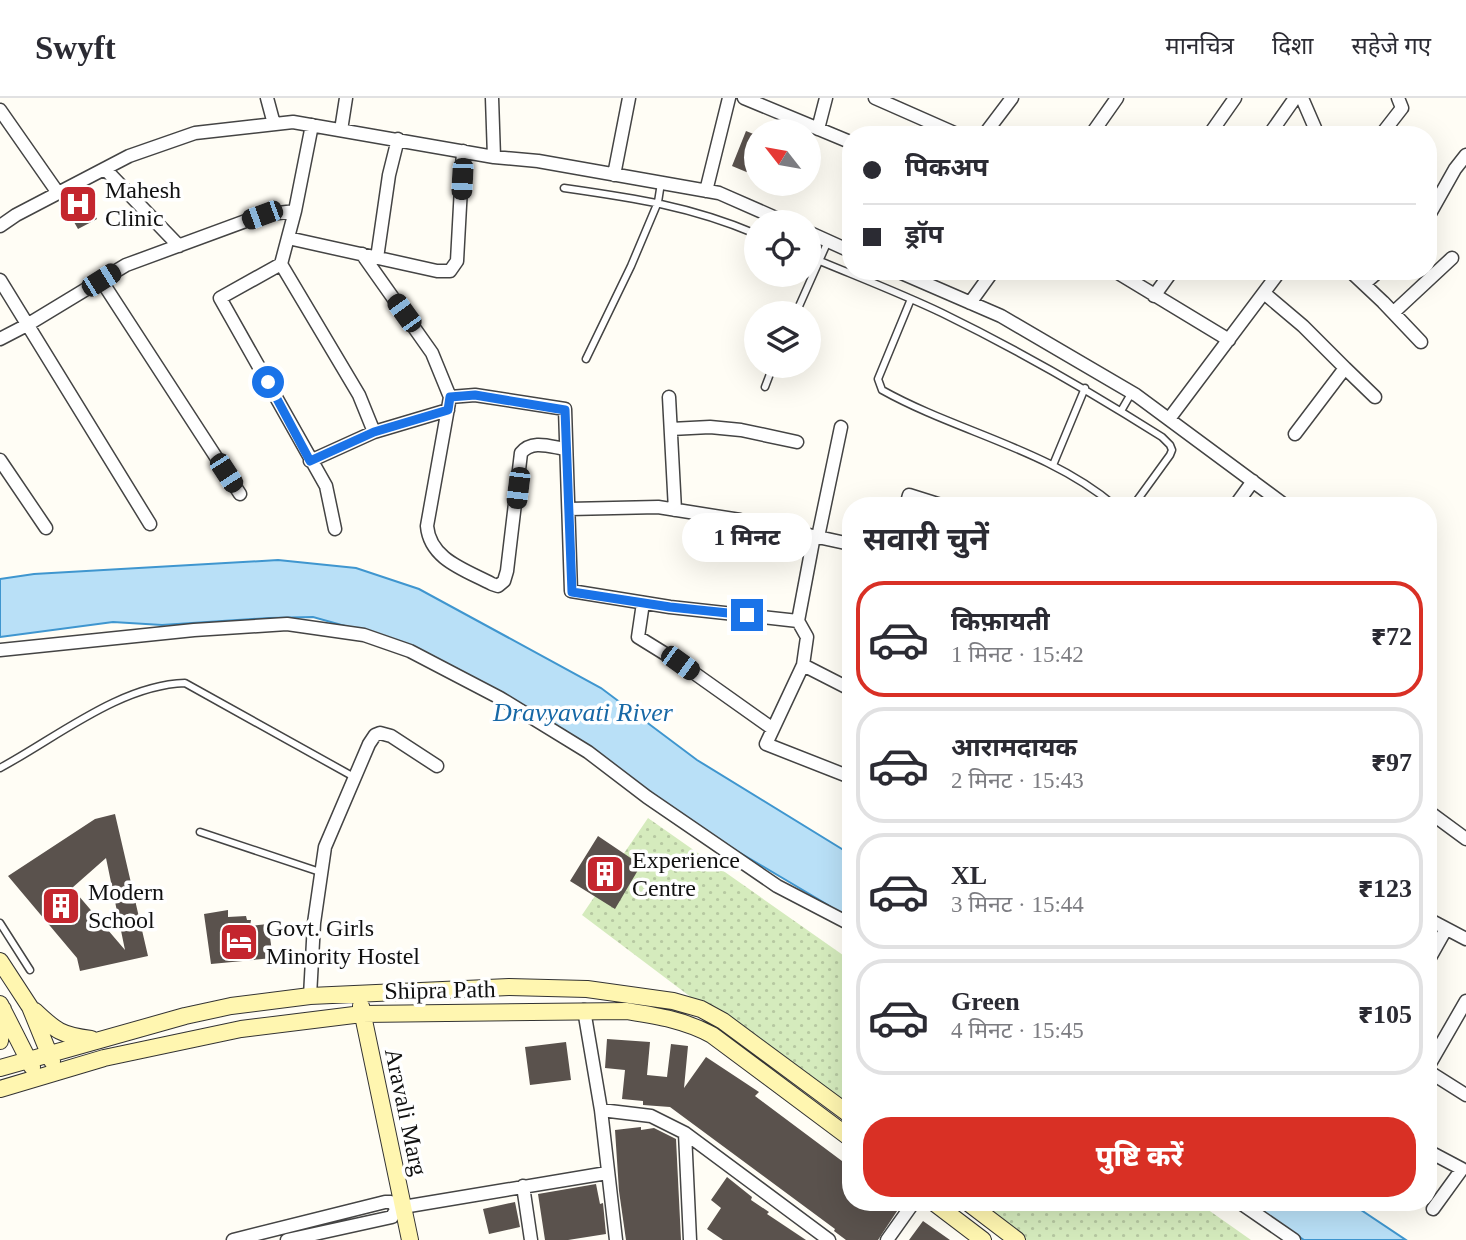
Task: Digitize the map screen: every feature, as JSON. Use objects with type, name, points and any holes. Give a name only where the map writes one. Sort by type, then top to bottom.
[{"type":"street","points":[[267,98],[274,124]]},
{"type":"street","points":[[341,130],[346,98]]},
{"type":"street","points":[[492,98],[494,157]]},
{"type":"street","points":[[614,175],[629,98]]},
{"type":"street","points":[[706,191],[729,98]]},
{"type":"street","points":[[744,98],[794,119]]},
{"type":"street","points":[[821,119],[826,98]]},
{"type":"street","points":[[875,98],[939,126]]},
{"type":"street","points":[[1097,126],[1117,98]]},
{"type":"street","points":[[1215,126],[1235,98]]},
{"type":"street","points":[[1275,126],[1295,98]]},
{"type":"street","points":[[1302,98],[1314,126]]},
{"type":"street","points":[[1388,126],[1402,108],[1398,98]]},
{"type":"street","points":[[989,126],[1005,100]]},
{"type":"street","points":[[0,110],[58,193]]},
{"type":"street","points":[[0,226],[129,156],[195,133],[293,122],[719,193],[758,210]]},
{"type":"street","points":[[312,125],[295,211],[281,264],[359,396],[374,432]]},
{"type":"street","points":[[821,130],[842,139]]},
{"type":"street","points":[[377,258],[389,175],[398,139]]},
{"type":"street","points":[[288,238],[438,271],[450,271],[456,266],[463,151]]},
{"type":"street","points":[[1437,201],[1466,155]]},
{"type":"street","points":[[105,169],[178,246]]},
{"type":"street","points":[[0,339],[126,265],[262,215],[295,211]]},
{"type":"street","points":[[821,238],[842,247]]},
{"type":"street","points":[[362,254],[432,353],[449,404],[427,526],[428,537],[442,557],[492,584],[498,586],[504,582],[522,453],[526,447],[533,444],[566,449]]},
{"type":"street","points":[[1437,272],[1452,258]]},
{"type":"street","points":[[281,264],[220,298],[326,486],[335,529]]},
{"type":"street","points":[[0,280],[149,524]]},
{"type":"street","points":[[101,280],[240,494]]},
{"type":"street","points":[[918,280],[1000,316],[1132,392],[1274,497]]},
{"type":"street","points":[[970,303],[987,280]]},
{"type":"street","points":[[1129,280],[1228,340]]},
{"type":"street","points":[[1154,296],[1166,280]]},
{"type":"street","points":[[1169,419],[1273,280]]},
{"type":"street","points":[[1360,280],[1421,342]]},
{"type":"street","points":[[1364,284],[1369,280]]},
{"type":"street","points":[[1394,312],[1428,280]]},
{"type":"street","points":[[1264,293],[1303,326],[1376,397]]},
{"type":"street","points":[[1295,434],[1345,368]]},
{"type":"street","points":[[310,461],[374,432],[475,395],[565,410],[572,592],[798,621]]},
{"type":"street","points":[[669,397],[675,510]]},
{"type":"street","points":[[841,427],[798,621],[807,637],[803,665],[766,744],[842,774]]},
{"type":"street","points":[[671,429],[731,429],[797,442]]},
{"type":"street","points":[[0,460],[46,528]]},
{"type":"street","points":[[1241,497],[1253,481]]},
{"type":"street","points":[[569,509],[658,507],[842,542]]},
{"type":"street","points":[[643,603],[638,637],[680,663],[773,729]]},
{"type":"street","points":[[0,650],[194,630],[287,624],[364,635],[410,650],[500,698],[588,752],[777,886],[842,920]]},
{"type":"street","points":[[803,665],[842,685]]},
{"type":"street","points":[[310,996],[314,923],[325,846],[369,744],[375,735],[380,733],[391,736],[437,766]]},
{"type":"street","points":[[1437,818],[1466,839]]},
{"type":"street","points":[[1437,924],[1466,939]]},
{"type":"street","points":[[1437,945],[1446,929]]},
{"type":"street","points":[[0,961],[30,1007],[57,1070]]},
{"type":"street","name":"Shipra Path","points":[[0,1068],[185,1016],[231,1006],[360,993],[509,987],[587,989],[673,1001],[701,1009],[723,1021],[842,1109]]},
{"type":"street","name":"Aravali Marg","points":[[360,993],[400,1208],[410,1240]]},
{"type":"street","points":[[1437,1053],[1466,1001]]},
{"type":"street","points":[[0,1041],[2,1006]]},
{"type":"street","points":[[2,1006],[37,1078]]},
{"type":"street","points":[[30,1007],[66,1036],[100,1041]]},
{"type":"street","points":[[584,1010],[601,1110],[616,1240]]},
{"type":"street","name":"Shipra Path","points":[[0,1089],[104,1058],[241,1029],[362,1014],[626,1011],[669,1017],[694,1025],[712,1035],[842,1132]]},
{"type":"street","points":[[1437,1075],[1466,1094]]},
{"type":"street","points":[[601,1110],[651,1116],[685,1133],[829,1240]]},
{"type":"street","points":[[685,1133],[692,1238]]},
{"type":"street","points":[[1437,1155],[1465,1167],[1437,1204]]},
{"type":"street","points":[[287,1240],[392,1217],[400,1208],[607,1173]]},
{"type":"street","points":[[523,1186],[531,1240]]},
{"type":"street","points":[[233,1240],[385,1202],[391,1202],[400,1208]]},
{"type":"street","points":[[887,1240],[908,1211]]},
{"type":"street","points":[[945,1211],[983,1240]]},
{"type":"street","points":[[979,1211],[1017,1240]]},
{"type":"street","points":[[1253,1211],[1294,1240]]},
{"type":"lane","points":[[586,359],[631,266],[658,202],[661,183]]},
{"type":"lane","points":[[564,188],[658,202],[719,218],[744,229]]},
{"type":"lane","points":[[821,254],[828,241]]},
{"type":"lane","points":[[821,261],[842,270]]},
{"type":"lane","points":[[866,280],[975,330],[1085,388],[1162,437],[1172,450],[1139,497]]},
{"type":"lane","points":[[911,299],[878,379],[882,390],[908,405],[1053,465],[1101,497]]},
{"type":"lane","points":[[765,387],[768,378]]},
{"type":"lane","points":[[1053,465],[1085,388]]},
{"type":"lane","points":[[1121,411],[1132,392]]},
{"type":"lane","points":[[0,768],[118,700],[168,684],[186,683],[354,776]]},
{"type":"lane","points":[[200,832],[320,872]]},
{"type":"lane","points":[[0,923],[30,970]]},
{"type":"green space","points":[[648,818],[842,954],[842,1111],[582,915]]},
{"type":"green space","points":[[976,1211],[1210,1211],[1251,1240],[1014,1240]]},
{"type":"water","name":"Dravyavati River","points":[[278,560],[356,568],[419,589],[601,688],[697,760],[842,849],[842,915],[693,825],[564,736],[388,638],[313,617],[162,625],[113,622],[0,637],[0,579],[34,574]]},
{"type":"water","points":[[1262,1211],[1362,1211],[1406,1240],[1304,1240]]},
{"type":"building","points":[[744,136],[744,171],[732,166]]},
{"type":"building","points":[[82,190],[97,219],[78,229],[62,201]]},
{"type":"building","points":[[115,814],[148,956],[80,971],[77,958],[8,876],[95,819]],"holes":[[[106,858],[125,950],[72,888]]]},
{"type":"building","name":"Experience Centre","points":[[598,836],[641,865],[615,909],[570,881]]},
{"type":"building","name":"Govt. Girls Minority Hostel","points":[[228,910],[228,917],[246,916],[247,920],[251,920],[250,926],[268,924],[273,958],[211,964],[204,914]]},
{"type":"building","points":[[607,1039],[650,1042],[647,1075],[667,1077],[671,1044],[688,1046],[684,1088],[706,1057],[759,1092],[755,1096],[842,1161],[842,1211],[897,1211],[878,1240],[846,1240],[834,1231],[835,1229],[670,1107],[643,1105],[643,1101],[622,1099],[625,1070],[605,1068]]},
{"type":"building","points":[[566,1042],[571,1080],[530,1085],[525,1047]]},
{"type":"building","points":[[641,1127],[641,1130],[654,1128],[676,1139],[681,1240],[626,1240],[615,1130]]},
{"type":"building","points":[[727,1177],[752,1197],[751,1200],[769,1212],[767,1214],[806,1240],[723,1240],[707,1229],[721,1208],[711,1200]]},
{"type":"building","points":[[596,1184],[600,1204],[603,1203],[606,1234],[568,1240],[545,1240],[538,1194]]},
{"type":"building","points":[[515,1202],[520,1227],[489,1234],[483,1209]]},
{"type":"building","points":[[923,1221],[950,1240],[909,1240]]},
{"type":"place","name":"Mahesh Clinic","points":[[78,204]]},
{"type":"place","name":"Experience Centre","points":[[605,874]]},
{"type":"place","name":"Modern School","points":[[61,906]]},
{"type":"place","name":"Govt. Girls Minority Hostel","points":[[239,942]]},
{"type":"route","points":[[268,382],[310,461],[374,432],[448,410],[450,397],[475,395],[565,410],[572,592],[670,607],[747,615]]}]
